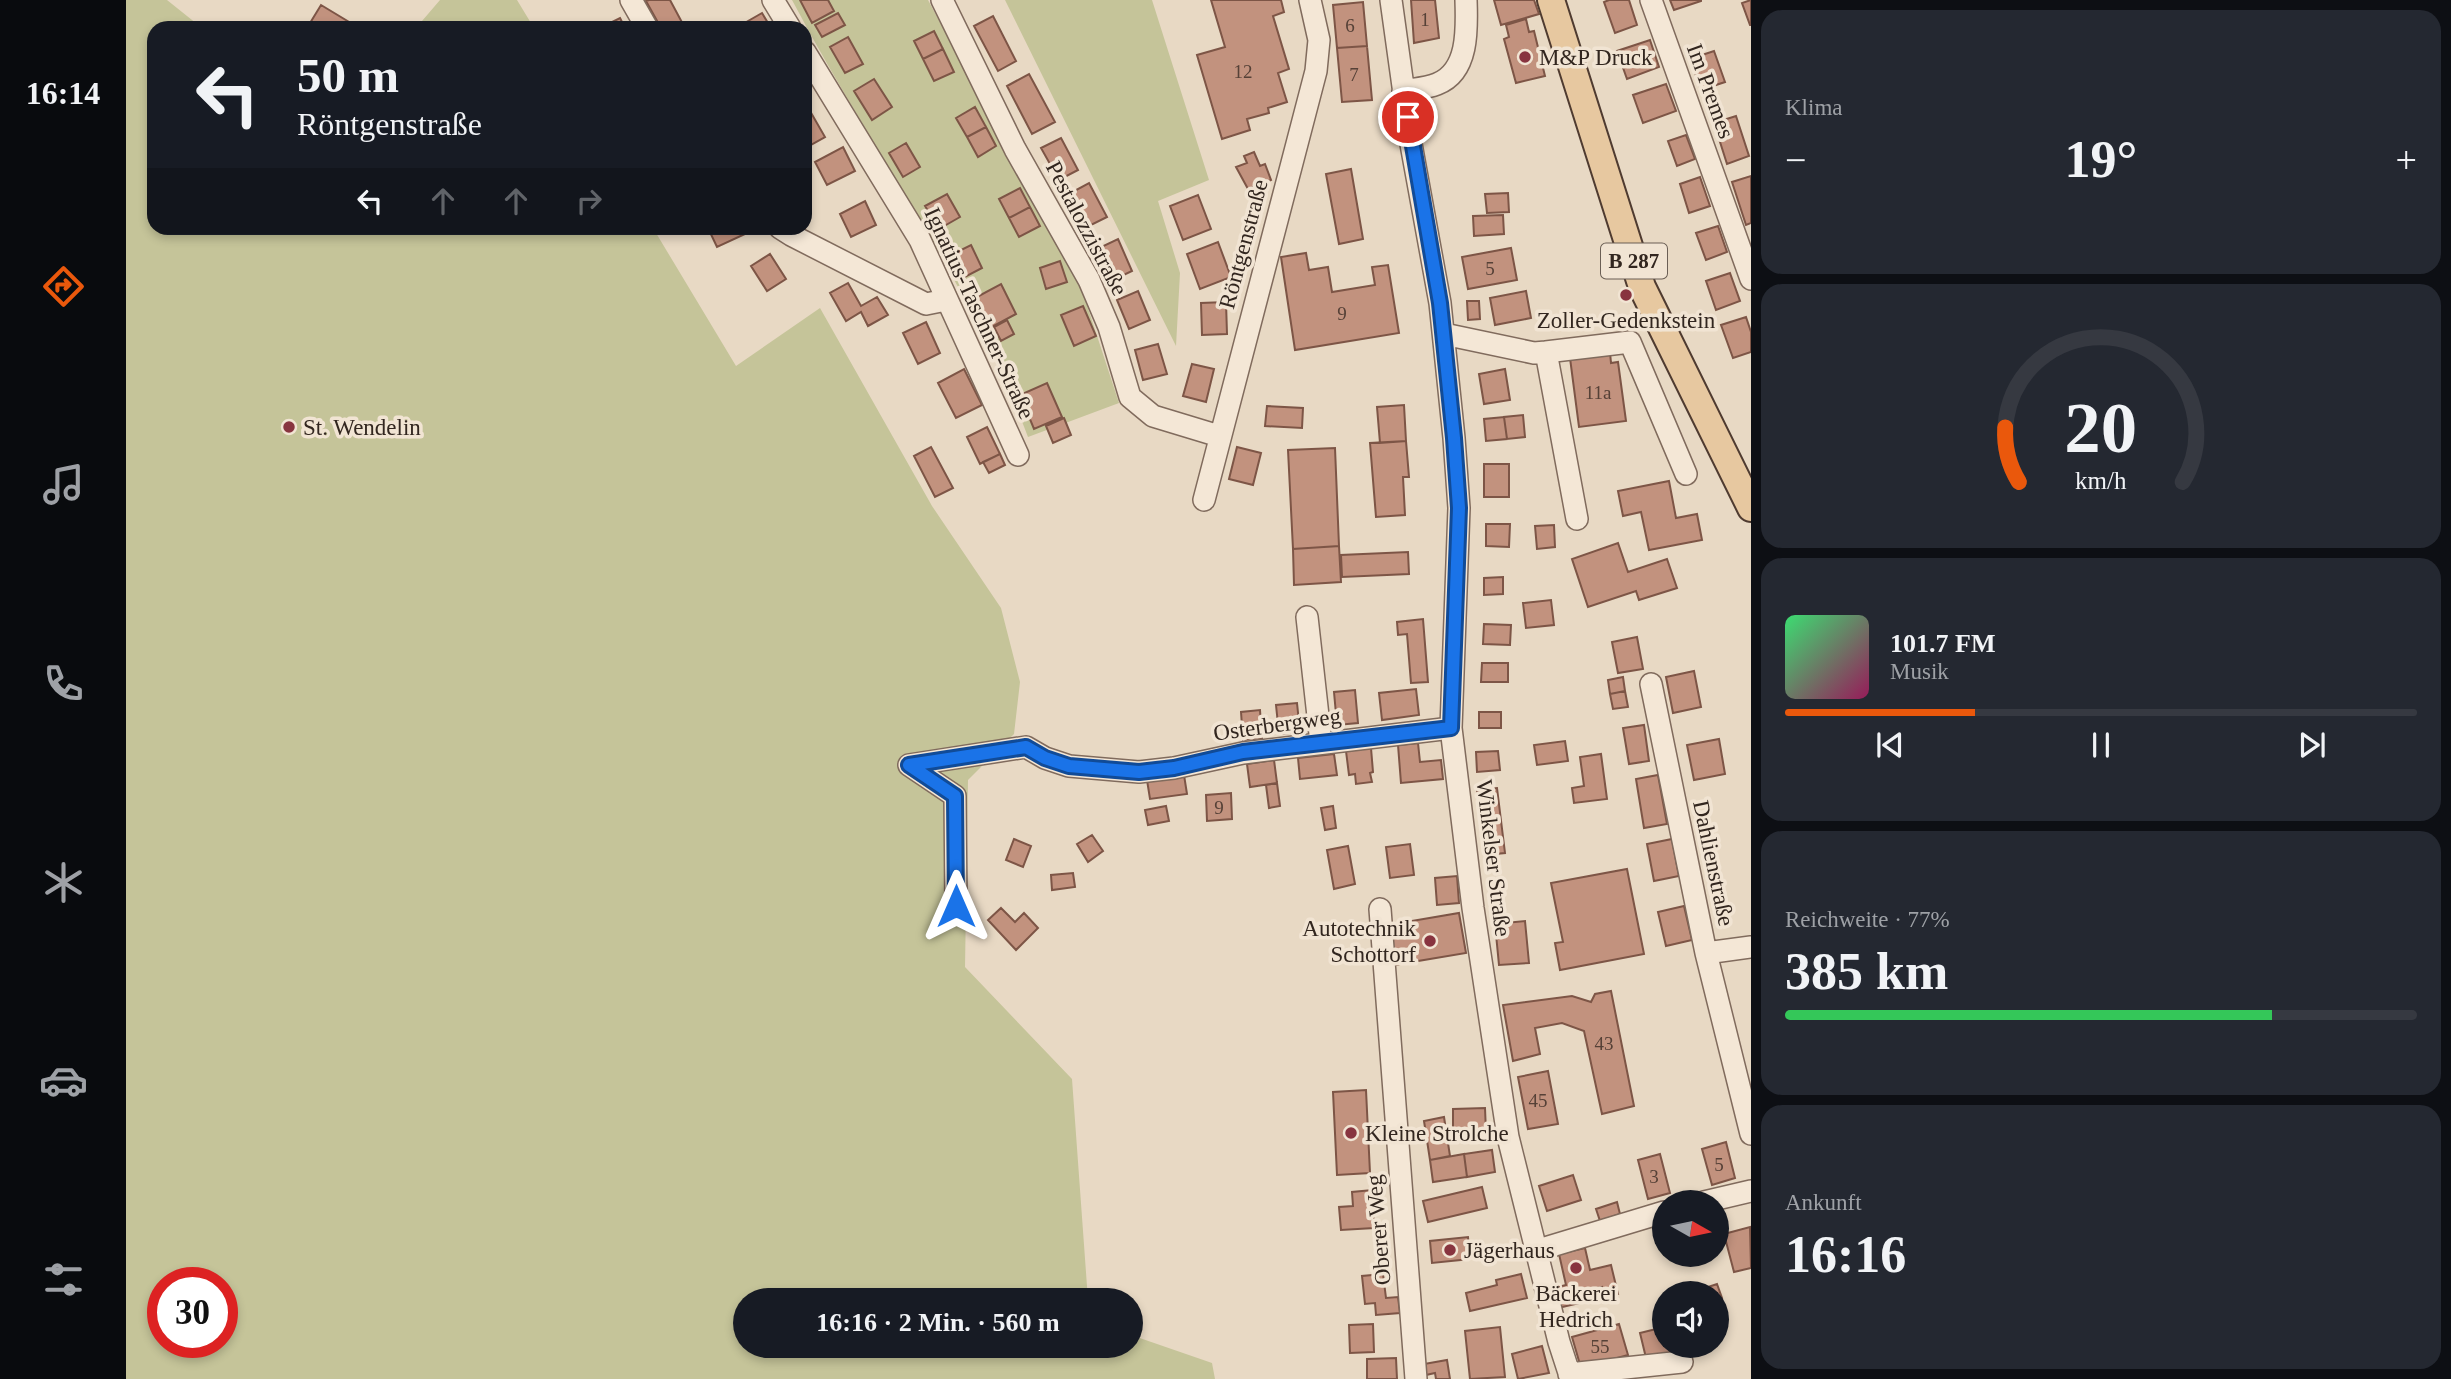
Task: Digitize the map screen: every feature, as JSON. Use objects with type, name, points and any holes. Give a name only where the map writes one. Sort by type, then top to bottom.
[{"type":"main road","name":"B 287","points":[[1557,1],[1642,287],[1751,508]]},
{"type":"street","points":[[631,0],[643,21]]},
{"type":"street","points":[[773,0],[786,21]]},
{"type":"street","name":"Pestalozzistraße","points":[[942,0],[1015,149],[1088,280],[1109,327],[1130,397],[1153,415],[1219,436]]},
{"type":"street","name":"Röntgenstraße","points":[[1204,500],[1316,71],[1319,40],[1310,0]]},
{"type":"street","name":"Winkelser Straße","points":[[1391,0],[1444,334],[1459,508],[1451,728],[1473,908],[1508,1137],[1535,1251],[1570,1377]]},
{"type":"street","points":[[1404,91],[1437,84],[1451,76],[1462,56],[1467,26],[1466,0]]},
{"type":"street","name":"Im Premes","points":[[1651,0],[1751,279]]},
{"type":"street","name":"Ignatius-Taschner-Straße","points":[[812,63],[920,240],[1018,455]]},
{"type":"street","points":[[791,235],[926,304],[946,300]]},
{"type":"street","points":[[1444,334],[1534,352],[1629,342],[1686,474]]},
{"type":"street","points":[[1546,352],[1577,519]]},
{"type":"street","points":[[1307,617],[1321,743]]},
{"type":"street","name":"Dahlienstraße","points":[[1651,684],[1706,953],[1751,1134]]},
{"type":"street","name":"Osterbergweg","points":[[956,906],[955,796],[909,765],[1026,747],[1045,758],[1069,766],[1139,772],[1174,768],[1243,752],[1451,728]]},
{"type":"street","name":"Oberer Weg","points":[[1380,909],[1416,1379]]},
{"type":"street","points":[[1706,953],[1751,947]]},
{"type":"street","points":[[1729,1196],[1751,1191]]},
{"type":"street","points":[[1535,1251],[1652,1216]]},
{"type":"street","points":[[1570,1377],[1682,1363]]},
{"type":"green space","points":[[126,0],[167,0],[193,21],[147,21],[147,235],[657,235],[736,366],[820,308],[932,506],[1001,608],[1020,682],[1014,734],[968,780],[965,967],[1072,1079],[1087,1288],[733,1288],[733,1358],[1143,1358],[1143,1339],[1212,1363],[1215,1379],[126,1379]]},
{"type":"green space","points":[[440,0],[517,0],[530,21],[422,21]]},
{"type":"green space","points":[[792,0],[928,0],[1081,287],[1119,403],[1028,437],[1004,379],[948,269],[822,55],[812,37],[812,21],[803,21]]},
{"type":"green space","points":[[1005,0],[1152,0],[1209,180],[1158,201],[1180,273],[1176,346]]},
{"type":"building","points":[[670,0],[681,21],[657,21],[646,1]]},
{"type":"building","points":[[800,0],[828,0],[834,11],[812,23]]},
{"type":"building","points":[[1211,0],[1281,0],[1284,12],[1273,16],[1289,69],[1278,73],[1287,102],[1268,108],[1269,113],[1247,119],[1250,130],[1222,139],[1197,55],[1225,47]]},
{"type":"building","points":[[1411,0],[1435,0],[1439,38],[1414,43]]},
{"type":"building","points":[[1494,0],[1534,0],[1539,14],[1501,25]]},
{"type":"building","points":[[1629,0],[1637,25],[1615,33],[1604,2]]},
{"type":"building","points":[[1670,0],[1701,0],[1701,1],[1674,10]]},
{"type":"building","points":[[1751,0],[1751,25],[1750,25],[1742,3]]},
{"type":"building","points":[[1363,2],[1367,46],[1337,48],[1333,5]]},
{"type":"building","points":[[321,5],[347,21],[311,21]]},
{"type":"building","points":[[762,13],[767,21],[748,21]]},
{"type":"building","points":[[838,13],[845,25],[822,37],[815,25]]},
{"type":"building","points":[[993,16],[1016,61],[998,71],[974,26]]},
{"type":"building","name":"M&P Druck","points":[[1526,19],[1529,32],[1534,31],[1545,76],[1516,83],[1504,39],[1509,37],[1506,25]]},
{"type":"building","points":[[934,31],[943,49],[923,59],[914,41]]},
{"type":"building","points":[[848,37],[863,64],[845,73],[830,47]]},
{"type":"building","points":[[1650,40],[1659,67],[1627,79],[1617,51]]},
{"type":"building","points":[[1367,46],[1372,100],[1342,102],[1337,48]]},
{"type":"building","points":[[943,49],[954,72],[934,81],[923,59]]},
{"type":"building","points":[[1714,51],[1725,82],[1701,90],[1690,59]]},
{"type":"building","points":[[1029,74],[1055,122],[1032,134],[1007,86]]},
{"type":"building","points":[[874,79],[892,107],[872,120],[854,91]]},
{"type":"building","points":[[1666,84],[1676,111],[1643,123],[1633,95]]},
{"type":"building","points":[[975,107],[986,127],[967,137],[956,118]]},
{"type":"building","points":[[812,114],[825,137],[812,144]]},
{"type":"building","points":[[1736,116],[1749,156],[1727,164],[1714,123]]},
{"type":"building","points":[[986,127],[996,146],[978,157],[967,137]]},
{"type":"building","points":[[1686,135],[1695,159],[1677,166],[1668,141]]},
{"type":"building","points":[[1061,138],[1078,170],[1059,180],[1041,148]]},
{"type":"building","points":[[906,143],[920,167],[903,177],[889,153]]},
{"type":"building","points":[[843,147],[855,171],[827,185],[815,162]]},
{"type":"building","points":[[1254,152],[1260,166],[1265,164],[1271,180],[1248,189],[1236,167],[1247,163],[1244,156]]},
{"type":"building","points":[[1351,169],[1363,239],[1339,244],[1326,174]]},
{"type":"building","points":[[1751,176],[1751,223],[1746,225],[1732,182]]},
{"type":"building","points":[[1700,177],[1710,206],[1689,213],[1680,184]]},
{"type":"building","points":[[1089,183],[1107,217],[1085,228],[1067,195]]},
{"type":"building","points":[[1020,188],[1030,207],[1009,218],[999,199]]},
{"type":"building","points":[[1508,193],[1509,212],[1487,213],[1485,194]]},
{"type":"building","points":[[947,194],[960,217],[939,229],[925,206]]},
{"type":"building","points":[[1198,195],[1211,229],[1183,240],[1170,206]]},
{"type":"building","points":[[865,201],[876,225],[851,237],[840,214]]},
{"type":"building","points":[[1030,207],[1040,226],[1019,237],[1009,218]]},
{"type":"building","points":[[1503,215],[1504,234],[1474,236],[1473,216]]},
{"type":"building","points":[[1718,226],[1727,252],[1706,260],[1696,233]]},
{"type":"building","points":[[711,235],[743,235],[717,247]]},
{"type":"building","points":[[1118,239],[1132,271],[1109,282],[1095,250]]},
{"type":"building","points":[[1218,242],[1231,277],[1200,289],[1187,254]]},
{"type":"building","points":[[971,245],[982,268],[963,278],[951,255]]},
{"type":"building","points":[[1511,248],[1517,280],[1468,289],[1462,257]]},
{"type":"building","points":[[1306,253],[1309,270],[1328,267],[1332,292],[1375,285],[1372,267],[1388,265],[1399,333],[1295,350],[1281,257]]},
{"type":"building","points":[[770,254],[786,279],[767,291],[751,266]]},
{"type":"building","points":[[1060,261],[1067,282],[1046,289],[1040,268]]},
{"type":"building","points":[[1730,273],[1740,301],[1716,310],[1706,281]]},
{"type":"building","points":[[848,283],[861,306],[877,297],[888,315],[868,326],[861,312],[846,321],[830,293]]},
{"type":"building","points":[[1001,284],[1016,314],[990,328],[975,298]]},
{"type":"building","points":[[1138,291],[1150,320],[1129,329],[1117,300]]},
{"type":"building","points":[[1526,291],[1531,318],[1495,325],[1490,298]]},
{"type":"building","points":[[1467,301],[1479,301],[1480,319],[1468,320]]},
{"type":"building","points":[[1226,302],[1227,334],[1202,335],[1201,303]]},
{"type":"building","points":[[1083,306],[1096,336],[1074,346],[1061,315]]},
{"type":"building","points":[[1746,317],[1751,332],[1751,352],[1733,358],[1721,325]]},
{"type":"building","points":[[1007,320],[1014,334],[1001,341],[994,327]]},
{"type":"building","points":[[926,322],[940,353],[918,364],[903,333]]},
{"type":"building","points":[[1158,344],[1167,374],[1143,380],[1135,350]]},
{"type":"building","points":[[1610,352],[1611,363],[1618,362],[1626,421],[1579,427],[1570,358]]},
{"type":"building","points":[[1192,364],[1214,369],[1206,402],[1183,396]]},
{"type":"building","points":[[964,369],[982,405],[956,418],[938,383]]},
{"type":"building","points":[[1505,369],[1510,400],[1484,404],[1479,374]]},
{"type":"building","points":[[1047,383],[1062,417],[1034,429],[1020,395]]},
{"type":"building","points":[[1404,405],[1406,441],[1380,443],[1377,407]]},
{"type":"building","points":[[1267,406],[1303,408],[1302,428],[1265,426]]},
{"type":"building","points":[[1523,415],[1525,437],[1507,439],[1504,417]]},
{"type":"building","points":[[1504,417],[1507,439],[1486,441],[1484,419]]},
{"type":"building","points":[[1064,418],[1071,435],[1053,443],[1046,426]]},
{"type":"building","points":[[987,427],[1000,454],[980,464],[967,437]]},
{"type":"building","points":[[1406,441],[1409,477],[1403,477],[1405,515],[1376,517],[1370,443]]},
{"type":"building","points":[[931,447],[953,488],[935,497],[914,456]]},
{"type":"building","points":[[1237,447],[1261,453],[1253,485],[1229,479]]},
{"type":"building","points":[[1335,448],[1339,546],[1293,549],[1288,450]]},
{"type":"building","points":[[1000,454],[1005,465],[989,473],[983,462]]},
{"type":"building","points":[[1484,464],[1509,464],[1509,497],[1484,497]]},
{"type":"building","points":[[1669,481],[1676,518],[1697,514],[1702,540],[1649,550],[1641,512],[1623,516],[1618,491]]},
{"type":"building","points":[[1486,524],[1510,524],[1509,547],[1486,546]]},
{"type":"building","points":[[1554,525],[1555,547],[1537,549],[1535,526]]},
{"type":"building","points":[[1618,543],[1628,572],[1667,559],[1677,588],[1639,600],[1636,591],[1588,607],[1572,559]]},
{"type":"building","points":[[1339,546],[1341,582],[1294,585],[1293,549]]},
{"type":"building","points":[[1408,552],[1409,574],[1342,577],[1341,555]]},
{"type":"building","points":[[1503,577],[1503,594],[1484,595],[1484,578]]},
{"type":"building","points":[[1551,600],[1554,625],[1526,628],[1523,603]]},
{"type":"building","points":[[1423,619],[1428,682],[1411,683],[1407,634],[1398,635],[1397,622]]},
{"type":"building","points":[[1484,624],[1511,625],[1510,645],[1483,644]]},
{"type":"building","points":[[1637,637],[1643,669],[1618,673],[1612,642]]},
{"type":"building","points":[[1482,663],[1508,663],[1508,682],[1481,682]]},
{"type":"building","points":[[1694,671],[1701,707],[1673,713],[1666,677]]},
{"type":"building","points":[[1623,677],[1625,691],[1610,694],[1608,680]]},
{"type":"building","points":[[1416,689],[1419,715],[1382,720],[1379,693]]},
{"type":"building","points":[[1355,690],[1358,723],[1337,725],[1334,692]]},
{"type":"building","points":[[1625,691],[1628,707],[1613,709],[1610,694]]},
{"type":"building","points":[[1297,703],[1300,732],[1279,734],[1276,705]]},
{"type":"building","points":[[1260,710],[1262,738],[1243,740],[1241,712]]},
{"type":"building","points":[[1479,712],[1501,712],[1501,728],[1479,728]]},
{"type":"building","points":[[1644,725],[1649,761],[1629,764],[1623,728]]},
{"type":"building","points":[[1719,739],[1725,774],[1694,780],[1687,745]]},
{"type":"building","points":[[1565,741],[1568,761],[1537,765],[1534,745]]},
{"type":"building","points":[[1418,743],[1420,762],[1441,760],[1443,779],[1401,783],[1398,745]]},
{"type":"building","points":[[1371,748],[1372,782],[1356,784],[1355,774],[1349,775],[1346,751]]},
{"type":"building","points":[[1498,751],[1500,770],[1477,772],[1476,752]]},
{"type":"building","points":[[1334,754],[1337,775],[1300,779],[1298,758]]},
{"type":"building","points":[[1601,754],[1607,799],[1574,803],[1572,788],[1584,786],[1580,757]]},
{"type":"building","points":[[1274,760],[1277,783],[1250,787],[1247,764]]},
{"type":"building","points":[[1184,775],[1187,794],[1150,799],[1147,780]]},
{"type":"building","points":[[1658,775],[1667,824],[1644,828],[1636,779]]},
{"type":"building","points":[[1277,783],[1280,806],[1269,808],[1266,785]]},
{"type":"building","points":[[1497,788],[1505,853],[1485,855],[1477,790]]},
{"type":"building","points":[[1231,793],[1232,819],[1207,821],[1206,795]]},
{"type":"building","points":[[1166,806],[1169,821],[1148,825],[1145,810]]},
{"type":"building","points":[[1333,806],[1336,828],[1325,830],[1321,808]]},
{"type":"building","points":[[1092,835],[1103,851],[1088,862],[1077,844]]},
{"type":"building","points":[[1014,839],[1031,846],[1023,867],[1006,860]]},
{"type":"building","points":[[1672,839],[1679,876],[1654,881],[1647,844]]},
{"type":"building","points":[[1410,844],[1414,875],[1390,878],[1386,847]]},
{"type":"building","points":[[1348,846],[1355,884],[1334,889],[1327,850]]},
{"type":"building","points":[[1627,869],[1644,954],[1560,970],[1555,943],[1563,942],[1551,883]]},
{"type":"building","points":[[1073,873],[1075,887],[1052,890],[1051,875]]},
{"type":"building","points":[[1457,876],[1459,903],[1437,905],[1435,878]]},
{"type":"building","points":[[1684,906],[1692,940],[1666,946],[1658,912]]},
{"type":"building","points":[[1001,908],[1015,922],[1024,913],[1038,928],[1016,950],[988,920]]},
{"type":"building","points":[[1459,913],[1466,953],[1394,965],[1388,925]]},
{"type":"building","points":[[1525,921],[1529,963],[1499,965],[1495,924]]},
{"type":"building","points":[[1611,991],[1634,1106],[1602,1114],[1584,1031],[1562,1023],[1535,1028],[1540,1054],[1513,1061],[1503,1005],[1572,996],[1591,1002],[1595,994]]},
{"type":"building","points":[[1548,1071],[1558,1124],[1528,1129],[1518,1077]]},
{"type":"building","name":"Kleine Strolche","points":[[1366,1090],[1370,1173],[1337,1175],[1333,1092]]},
{"type":"building","points":[[1485,1108],[1486,1132],[1453,1133],[1453,1109]]},
{"type":"building","points":[[1444,1117],[1450,1156],[1430,1160],[1424,1121]]},
{"type":"building","points":[[1726,1142],[1735,1178],[1712,1185],[1702,1149]]},
{"type":"building","points":[[1492,1150],[1495,1172],[1467,1177],[1464,1154]]},
{"type":"building","points":[[1464,1154],[1467,1177],[1433,1182],[1430,1160]]},
{"type":"building","points":[[1660,1154],[1669,1190],[1652,1190],[1652,1198],[1648,1199],[1638,1160]]},
{"type":"building","points":[[1573,1175],[1581,1200],[1547,1211],[1539,1186]]},
{"type":"building","points":[[1482,1187],[1487,1208],[1428,1222],[1423,1201]]},
{"type":"building","points":[[1372,1190],[1374,1228],[1341,1230],[1339,1207],[1353,1206],[1352,1192]]},
{"type":"building","points":[[1617,1202],[1620,1214],[1600,1221],[1596,1209]]},
{"type":"building","points":[[1750,1227],[1751,1268],[1734,1272],[1729,1253],[1729,1233]]},
{"type":"building","name":"Jägerhaus","points":[[1468,1237],[1470,1259],[1432,1263],[1430,1241]]},
{"type":"building","points":[[1585,1248],[1590,1270],[1611,1265],[1618,1294],[1604,1297],[1602,1287],[1585,1291],[1588,1301],[1558,1308],[1554,1288],[1566,1285],[1559,1254]]},
{"type":"building","points":[[1383,1274],[1386,1298],[1398,1297],[1400,1313],[1376,1315],[1375,1303],[1365,1304],[1362,1276]]},
{"type":"building","points":[[1521,1274],[1527,1298],[1470,1311],[1466,1293],[1497,1285],[1496,1280]]},
{"type":"building","points":[[1373,1324],[1374,1352],[1350,1353],[1349,1325]]},
{"type":"building","points":[[1619,1324],[1628,1355],[1581,1368],[1572,1337]]},
{"type":"building","points":[[1500,1327],[1505,1377],[1470,1379],[1465,1331]]},
{"type":"building","points":[[1652,1330],[1652,1358],[1665,1358],[1647,1362],[1640,1333]]},
{"type":"building","points":[[1542,1346],[1549,1373],[1518,1379],[1512,1354]]},
{"type":"building","points":[[1396,1358],[1397,1379],[1367,1379],[1367,1359]]},
{"type":"building","points":[[1447,1360],[1450,1379],[1436,1379],[1435,1373],[1426,1375],[1424,1364]]},
{"type":"place","name":"M&P Druck","points":[[1525,57]]},
{"type":"place","name":"Zoller-Gedenkstein","points":[[1626,295]]},
{"type":"place","name":"St. Wendelin","points":[[289,427]]},
{"type":"place","name":"Autotechnik Schottorf","points":[[1430,941]]},
{"type":"place","name":"Kleine Strolche","points":[[1351,1133]]},
{"type":"place","name":"Jägerhaus","points":[[1450,1250]]},
{"type":"place","name":"Bäckerei Hedrich","points":[[1576,1268]]},
{"type":"route","points":[[956,906],[955,796],[909,765],[1026,747],[1045,758],[1069,766],[1139,772],[1174,768],[1243,752],[1451,728],[1459,508],[1440,303],[1408,117]]}]
